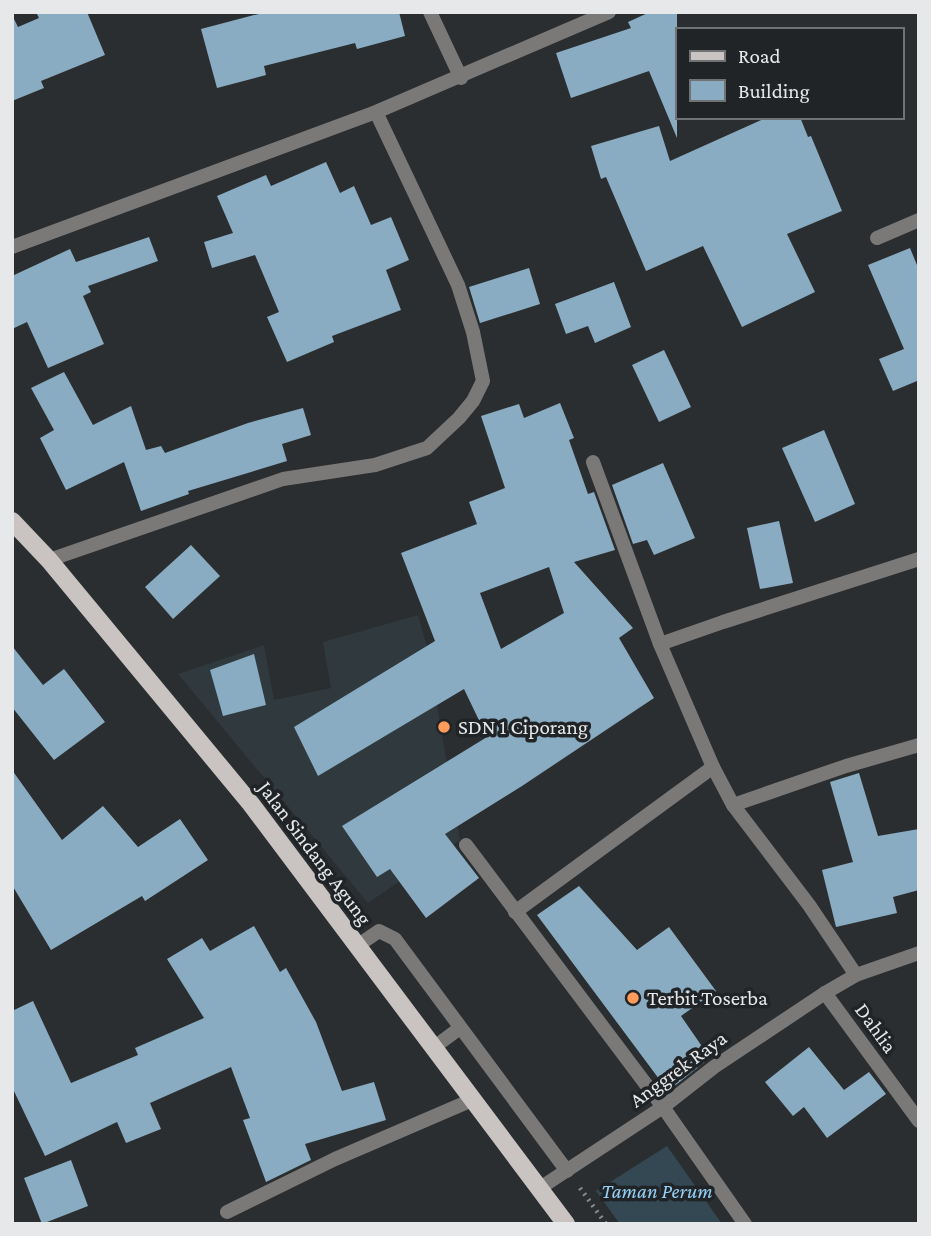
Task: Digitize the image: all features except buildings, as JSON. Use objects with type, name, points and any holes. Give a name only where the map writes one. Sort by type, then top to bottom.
[{"type":"main road","name":"Jalan Sindang Agung","points":[[12,521],[49,559],[251,804],[566,1224]]},
{"type":"street","points":[[430,12],[461,78]]},
{"type":"street","points":[[12,247],[376,112],[461,78],[609,12]]},
{"type":"street","points":[[49,559],[283,479],[375,465],[427,448],[459,418],[472,401],[483,381],[458,285],[376,112]]},
{"type":"street","points":[[877,238],[919,220]]},
{"type":"street","points":[[593,461],[660,644],[713,766],[733,805],[808,905],[856,975]]},
{"type":"street","points":[[660,644],[919,559]]},
{"type":"street","points":[[733,805],[846,766],[919,745]]},
{"type":"street","points":[[515,912],[713,766]]},
{"type":"street","points":[[466,845],[663,1107],[746,1224]]},
{"type":"street","points":[[357,946],[379,931],[396,939],[567,1171]]},
{"type":"street","name":"Anggrek Raya","points":[[540,1188],[663,1107],[714,1066],[825,993],[856,975],[919,953]]},
{"type":"street","name":"Dahlia","points":[[825,993],[919,1121]]},
{"type":"street","points":[[433,1048],[460,1028]]},
{"type":"street","points":[[227,1212],[335,1159],[472,1100]]},
{"type":"path","points":[[567,1171],[606,1224]]},
{"type":"shaded area","points":[[418,615],[427,647],[460,840],[368,903],[178,674],[264,645],[274,700],[331,688],[323,642]]},
{"type":"green space","name":"Taman Perum","points":[[667,1146],[722,1224],[620,1224],[596,1191]]},
{"type":"place","name":"SDN 1 Ciporang","points":[[444,727]]},
{"type":"place","name":"Terbit Toserba","points":[[633,998]]}]
